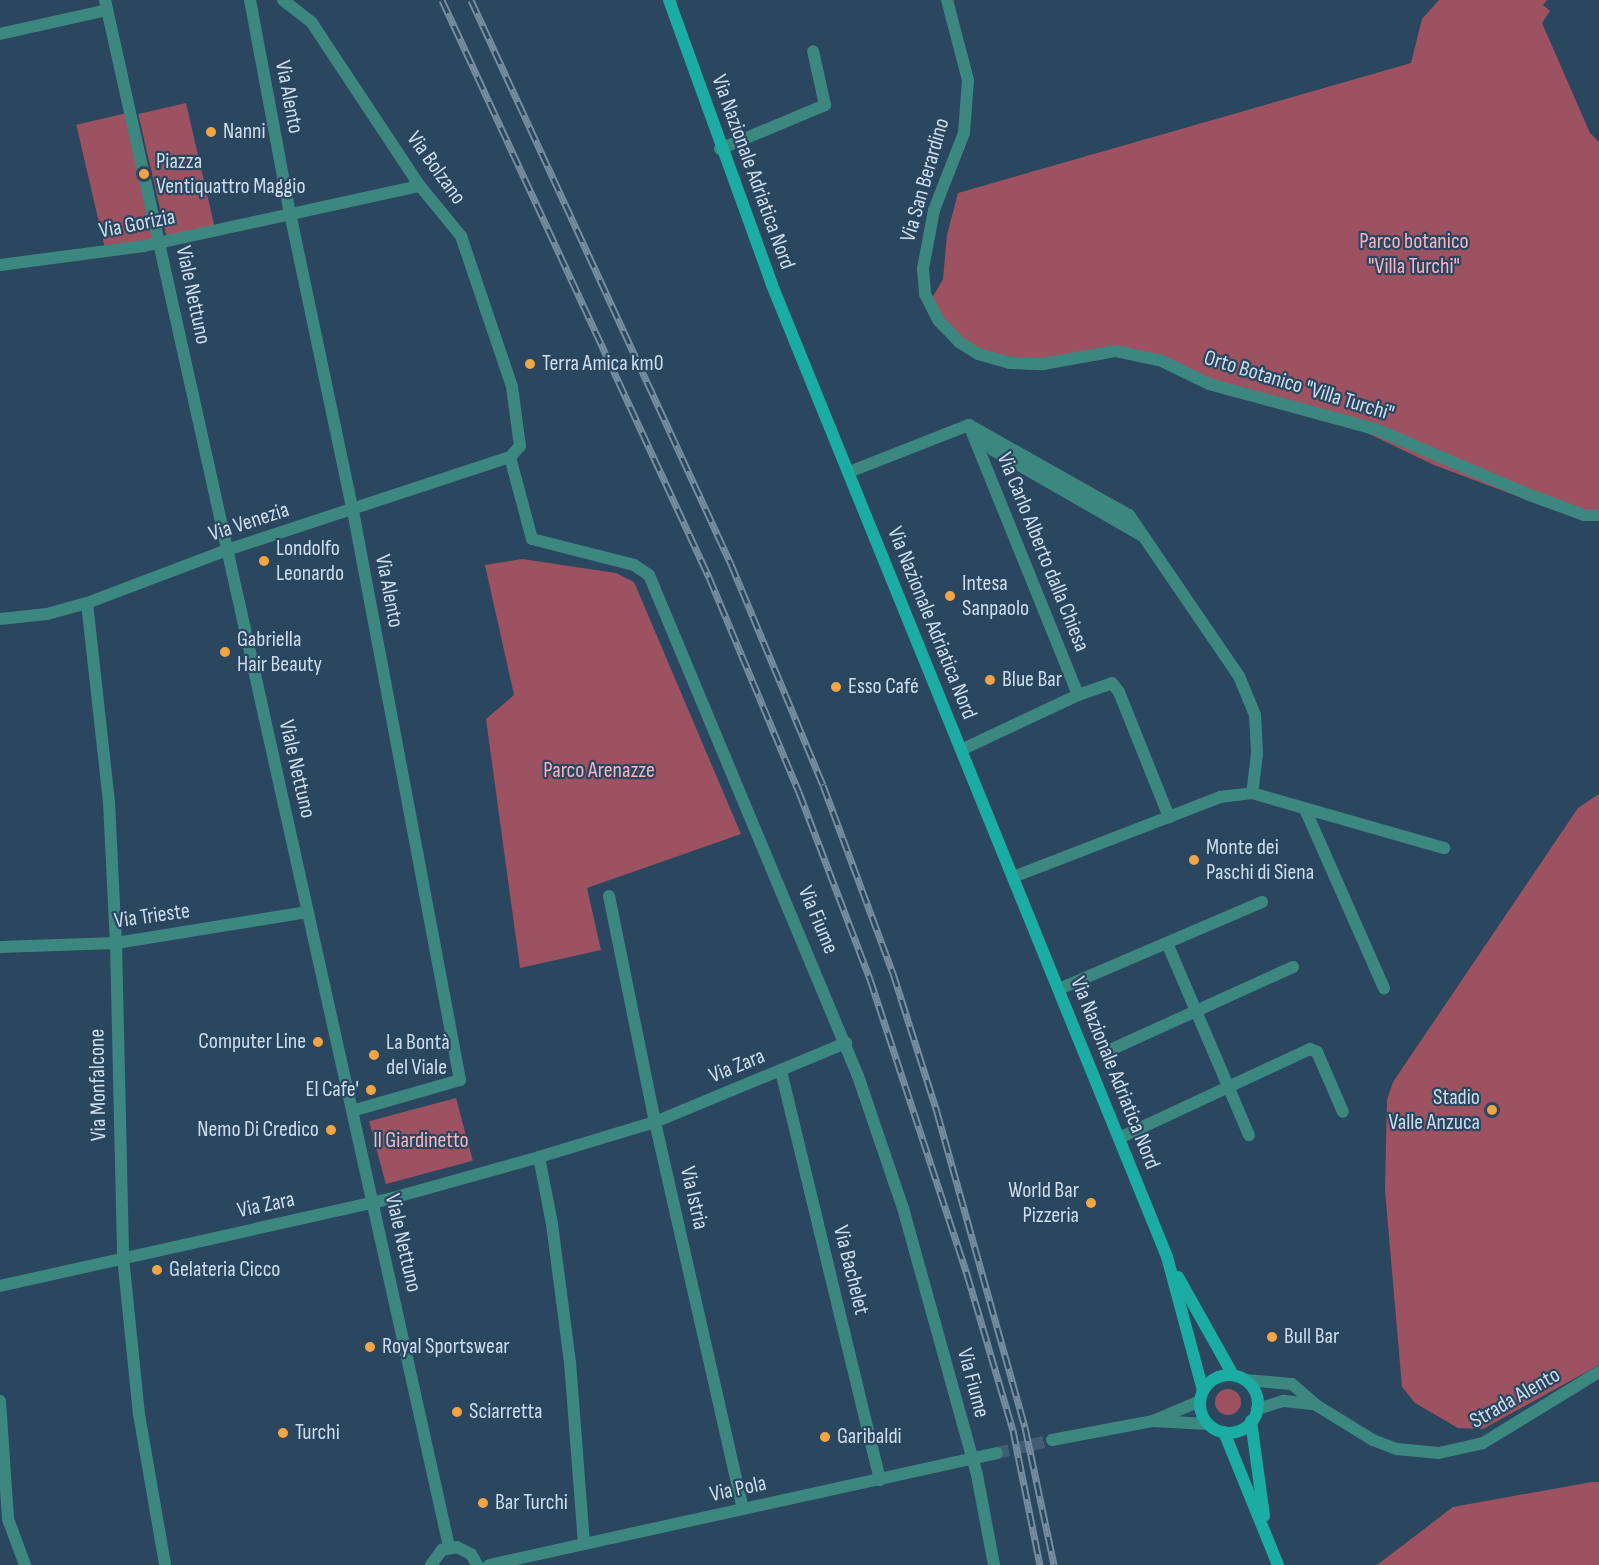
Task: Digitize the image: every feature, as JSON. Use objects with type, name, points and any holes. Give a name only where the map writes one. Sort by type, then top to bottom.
[{"type":"main road","name":"Via Nazionale Adriatica Nord","points":[[669,0],[720,149],[1167,1257],[1202,1395]]},
{"type":"main road","name":"Via Nazionale Adriatica Nord","points":[[1167,1257],[1239,1378]]},
{"type":"main road","points":[[1216,1378],[1239,1378],[1255,1393],[1257,1409],[1251,1421],[1239,1430],[1224,1432],[1208,1424],[1202,1395],[1216,1378]]},
{"type":"main road","points":[[1251,1421],[1266,1529]]},
{"type":"main road","points":[[1224,1432],[1266,1529],[1278,1565]]},
{"type":"street","name":"Via Alento","points":[[250,0],[290,213],[353,511],[460,1080],[352,1112]]},
{"type":"street","name":"Via Bolzano","points":[[283,0],[312,23],[420,186],[460,236],[512,387],[520,446],[510,457]]},
{"type":"street","name":"Via San Berardino","points":[[929,302],[923,269],[926,243],[964,133],[967,91],[947,0]]},
{"type":"street","points":[[0,34],[106,5]]},
{"type":"street","name":"Viale Nettuno","points":[[106,5],[449,1547]]},
{"type":"street","points":[[720,149],[825,105],[813,51]]},
{"type":"street","name":"Via Gorizia","points":[[0,265],[160,243],[420,186]]},
{"type":"street","name":"Orto Botanico \"Villa Turchi\"","points":[[929,302],[959,342],[978,354],[1010,363],[1043,364],[1115,351],[1162,361],[1209,384],[1378,430],[1527,494],[1584,515],[1599,515]]},
{"type":"street","points":[[849,472],[969,425]]},
{"type":"street","name":"Via Carlo Alberto dalla Chiesa","points":[[969,425],[993,450],[1143,536],[1239,676],[1255,716],[1257,754],[1252,793]]},
{"type":"street","name":"Via Carlo Alberto dalla Chiesa","points":[[969,425],[1078,694]]},
{"type":"street","name":"Via Venezia","points":[[0,619],[47,614],[87,603],[227,550],[353,511],[510,457]]},
{"type":"street","name":"Via Fiume","points":[[510,457],[532,539],[634,565],[649,575],[846,1043],[903,1208],[971,1459],[994,1565]]},
{"type":"street","name":"Via Monfalcone","points":[[87,603],[109,800],[116,943],[123,1257],[139,1414],[165,1565]]},
{"type":"street","points":[[961,750],[1078,694],[1112,683],[1119,692],[1169,817]]},
{"type":"street","points":[[1013,877],[1220,797],[1252,793],[1444,848]]},
{"type":"street","points":[[1305,808],[1384,988]]},
{"type":"street","name":"Via Istria","points":[[609,896],[655,1122],[743,1509]]},
{"type":"street","points":[[1059,989],[1262,902]]},
{"type":"street","name":"Via Trieste","points":[[0,947],[116,943],[308,912]]},
{"type":"street","points":[[1167,943],[1249,1135]]},
{"type":"street","points":[[1110,1050],[1293,967]]},
{"type":"street","name":"Via Zara","points":[[0,1286],[61,1275],[123,1257],[374,1202],[538,1157],[655,1122],[846,1043]]},
{"type":"street","points":[[1119,1138],[1310,1049],[1317,1052],[1343,1112]]},
{"type":"street","name":"Via Bachelet","points":[[781,1071],[879,1480]]},
{"type":"street","points":[[538,1157],[552,1224],[570,1362],[584,1542]]},
{"type":"street","name":"Strada Alento","points":[[1239,1378],[1292,1384],[1316,1404],[1373,1440],[1397,1449],[1448,1452],[1483,1443],[1512,1428],[1599,1372]]},
{"type":"street","points":[[1154,1421],[1202,1395]]},
{"type":"street","points":[[0,1401],[8,1519],[25,1565]]},
{"type":"street","name":"Strada Alento","points":[[1257,1409],[1284,1401],[1316,1404]]},
{"type":"street","points":[[1052,1440],[1154,1421],[1208,1424]]},
{"type":"street","name":"Via Pola","points":[[489,1565],[584,1542],[997,1453]]},
{"type":"street","points":[[431,1565],[436,1556],[449,1547],[464,1549],[477,1565]]},
{"type":"green space","name":"Parco botanico \"Villa Turchi\"","points":[[1439,0],[1547,0],[1543,5],[1550,11],[1542,23],[1590,133],[1599,142],[1599,514],[1559,512],[1434,465],[1361,430],[1224,394],[1160,366],[1119,356],[983,361],[930,302],[943,279],[947,235],[958,193],[1411,63],[1422,19]]},
{"type":"green space","points":[[186,103],[215,228],[167,239],[138,114]]},
{"type":"green space","points":[[127,113],[156,240],[106,251],[76,125]]},
{"type":"green space","name":"Parco Arenazze","points":[[522,559],[616,573],[634,582],[741,834],[587,888],[601,950],[520,968],[486,719],[514,695],[485,565]]},
{"type":"green space","name":"Stadio Valle Anzuca","points":[[1599,794],[1599,1365],[1483,1429],[1458,1428],[1415,1403],[1402,1387],[1385,1190],[1387,1100],[1393,1082],[1578,808]]},
{"type":"green space","name":"Il Giardinetto","points":[[456,1098],[473,1161],[386,1184],[369,1121]]},
{"type":"green space","points":[[1228,1389],[1238,1392],[1241,1402],[1238,1412],[1228,1415],[1218,1412],[1215,1402],[1218,1392]]},
{"type":"green space","points":[[1599,1482],[1599,1565],[1377,1565],[1453,1507]]},
{"type":"tunnel","points":[[997,1453],[1052,1440]]},
{"type":"railway","points":[[442,0],[709,577],[799,792],[870,979],[967,1274],[1013,1430],[1040,1565]]},
{"type":"railway","points":[[471,0],[731,564],[823,785],[893,973],[937,1112],[1025,1427],[1054,1565]]},
{"type":"place","name":"Nanni","points":[[211,132]]},
{"type":"place","name":"Piazza Ventiquattro Maggio","points":[[144,174]]},
{"type":"place","name":"Terra Amica km0","points":[[530,364]]},
{"type":"place","name":"Londolfo Leonardo","points":[[264,561]]},
{"type":"place","name":"Intesa Sanpaolo","points":[[950,596]]},
{"type":"place","name":"Gabriella Hair Beauty","points":[[225,652]]},
{"type":"place","name":"Blue Bar","points":[[990,680]]},
{"type":"place","name":"Esso Café","points":[[836,687]]},
{"type":"place","name":"Monte dei Paschi di Siena","points":[[1194,860]]},
{"type":"place","name":"Computer Line","points":[[318,1042]]},
{"type":"place","name":"La Bontà del Viale","points":[[374,1055]]},
{"type":"place","name":"El Cafe'","points":[[371,1090]]},
{"type":"place","name":"Stadio Valle Anzuca","points":[[1492,1110]]},
{"type":"place","name":"Nemo Di Credico","points":[[331,1130]]},
{"type":"place","name":"World Bar Pizzeria","points":[[1091,1203]]},
{"type":"place","name":"Gelateria Cicco","points":[[157,1270]]},
{"type":"place","name":"Bull Bar","points":[[1272,1337]]},
{"type":"place","name":"Royal Sportswear","points":[[370,1347]]},
{"type":"place","name":"Sciarretta","points":[[457,1412]]},
{"type":"place","name":"Turchi","points":[[283,1433]]},
{"type":"place","name":"Garibaldi","points":[[825,1437]]},
{"type":"place","name":"Bar Turchi","points":[[483,1503]]}]
